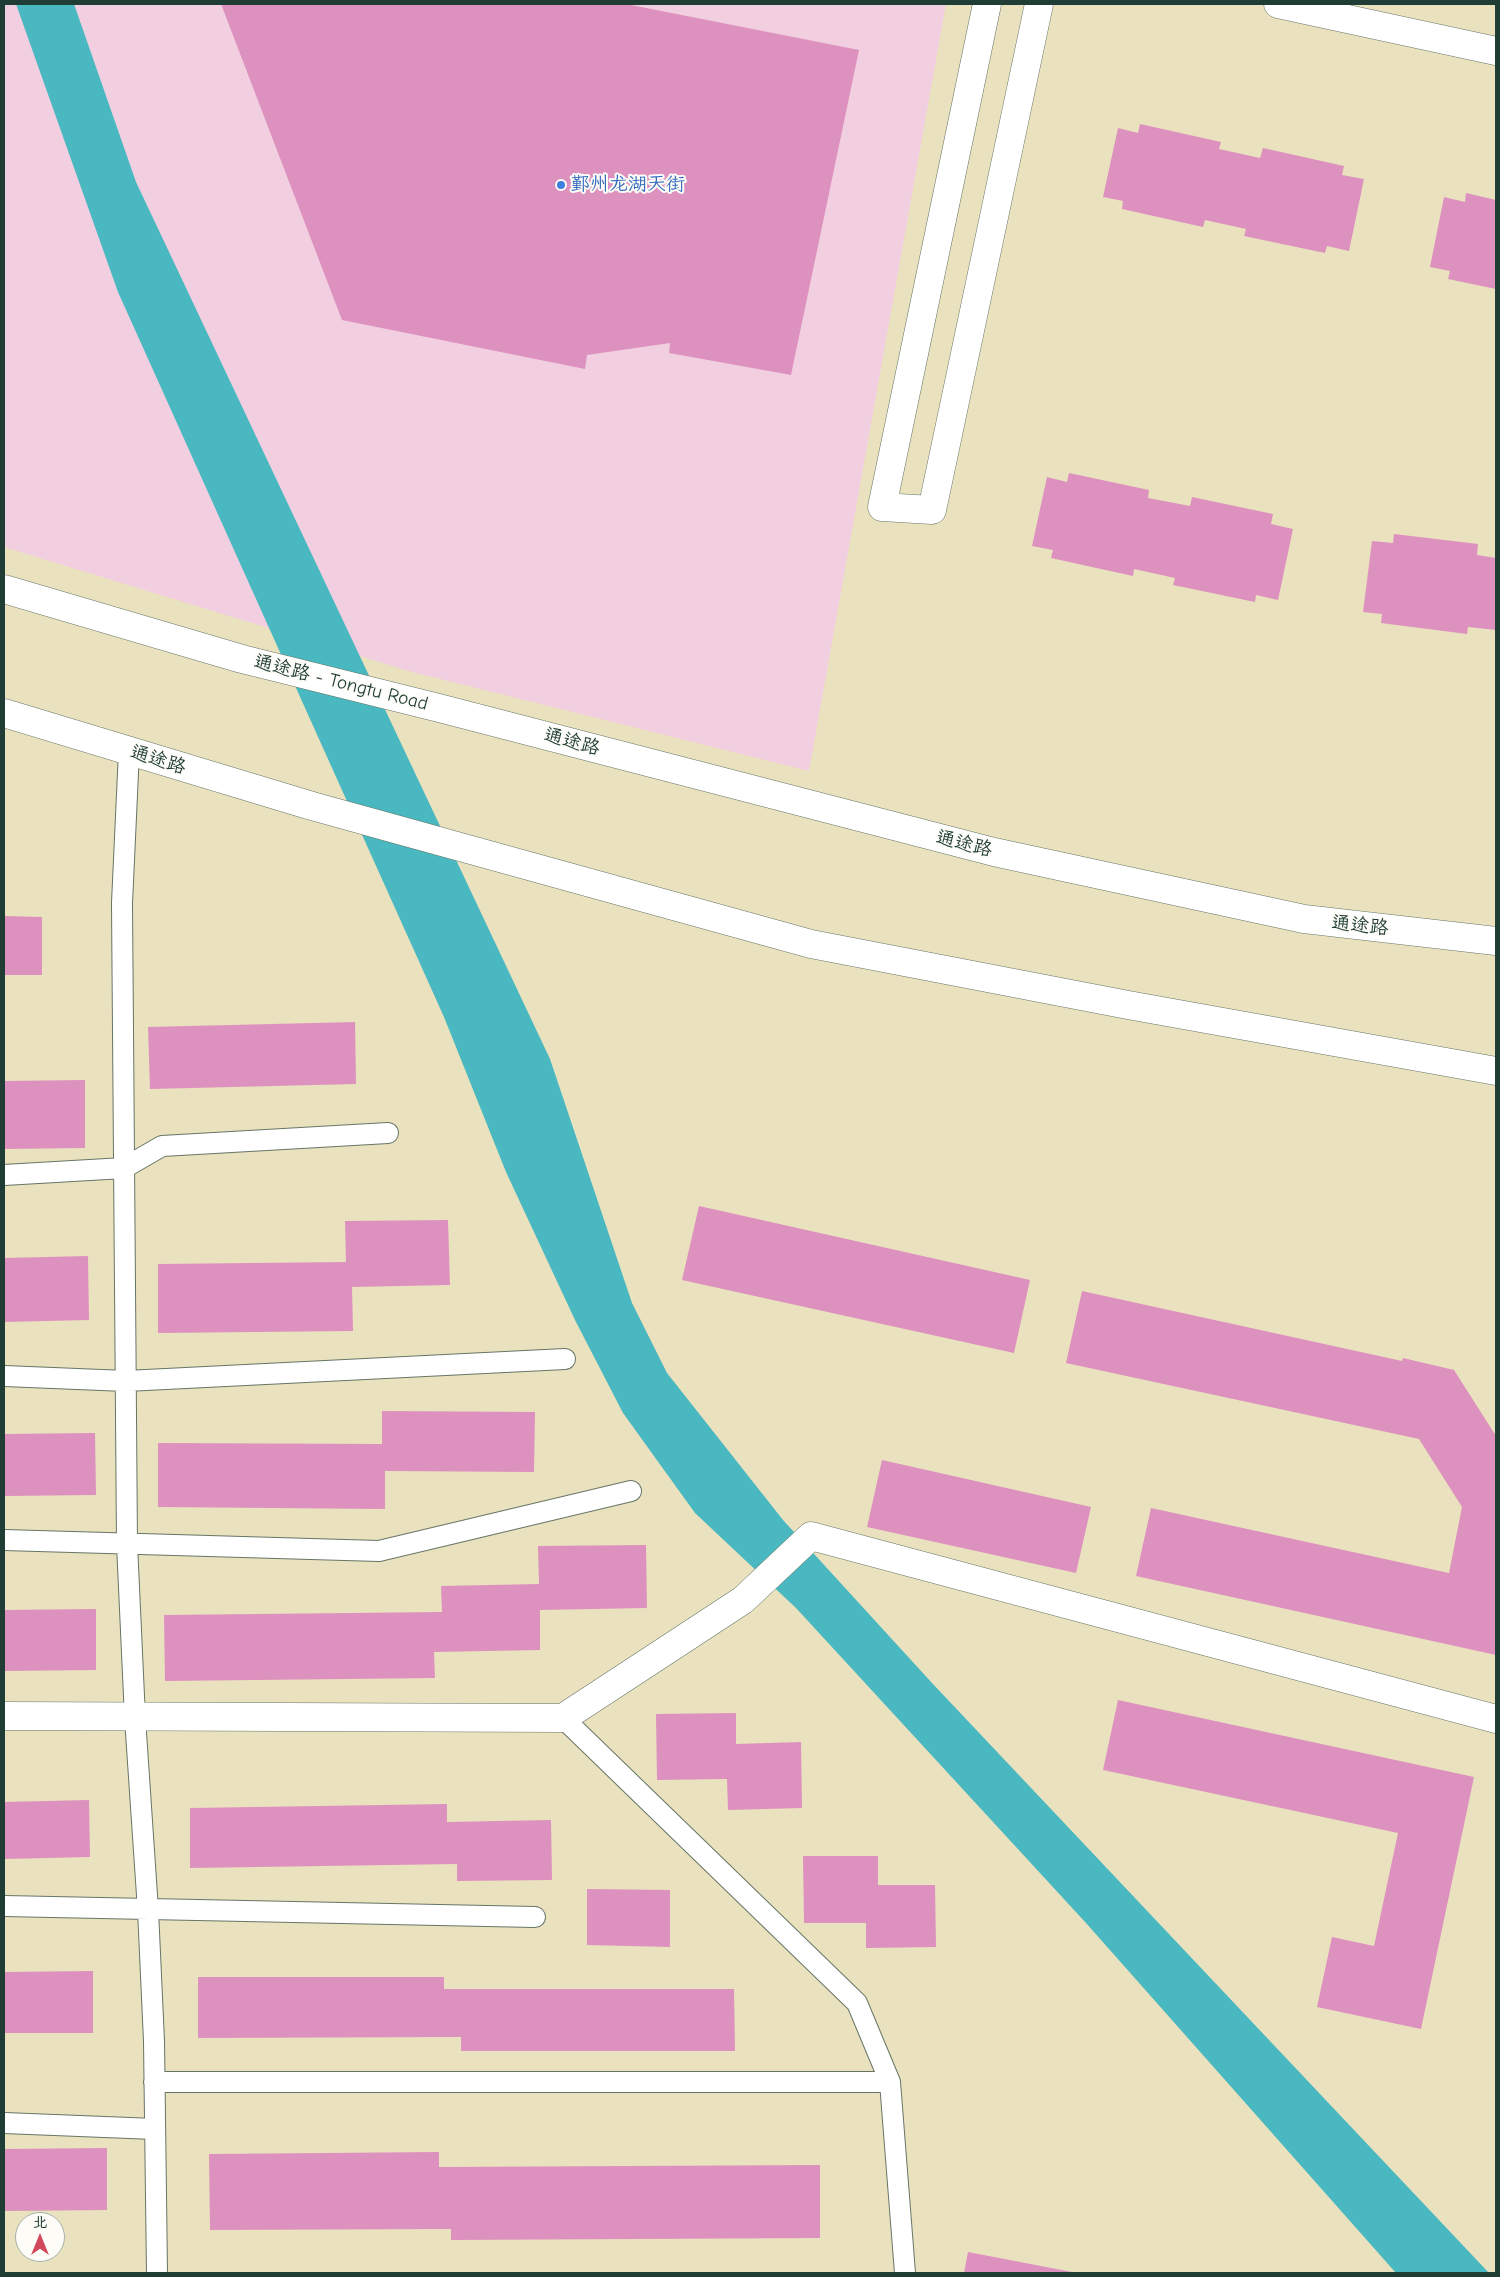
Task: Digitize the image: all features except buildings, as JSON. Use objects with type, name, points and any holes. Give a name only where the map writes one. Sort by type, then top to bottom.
[{"type":"main road","points":[[987,4],[882,507],[932,510],[1039,4]]},
{"type":"main road","points":[[1278,4],[1496,51]]},
{"type":"main road","name":"通途路 - Tongtu Road","points":[[4,589],[242,659],[439,708]]},
{"type":"main road","name":"通途路","points":[[439,708],[994,852],[1304,919],[1496,941]]},
{"type":"main road","name":"通途路","points":[[4,713],[312,806],[811,944],[1128,1005],[1496,1071]]},
{"type":"main road","points":[[4,1716],[135,1718],[563,1718],[743,1600],[811,1536],[1496,1719]]},
{"type":"lane","points":[[129,751],[122,903],[127,1544],[135,1718],[148,1910],[154,2082],[157,2273]]},
{"type":"lane","points":[[4,1175],[124,1168],[162,1146],[388,1133]]},
{"type":"lane","points":[[4,1376],[126,1381],[564,1359]]},
{"type":"lane","points":[[4,1540],[380,1550],[631,1491]]},
{"type":"lane","points":[[563,1718],[857,2003],[890,2082],[905,2273]]},
{"type":"lane","points":[[4,1906],[535,1917]]},
{"type":"lane","points":[[154,2082],[890,2082]]},
{"type":"lane","points":[[4,2123],[155,2129]]},
{"type":"shaded area","points":[[4,4],[946,4],[809,771],[412,672],[4,547]]},
{"type":"water","points":[[16,4],[74,4],[136,182],[550,1059],[632,1303],[667,1373],[783,1520],[932,1683],[1489,2273],[1396,2273],[1086,1923],[796,1608],[695,1513],[623,1413],[575,1320],[506,1172],[444,1017],[118,292]]},
{"type":"place","name":"鄞州龙湖天街","points":[[561,185]]}]
